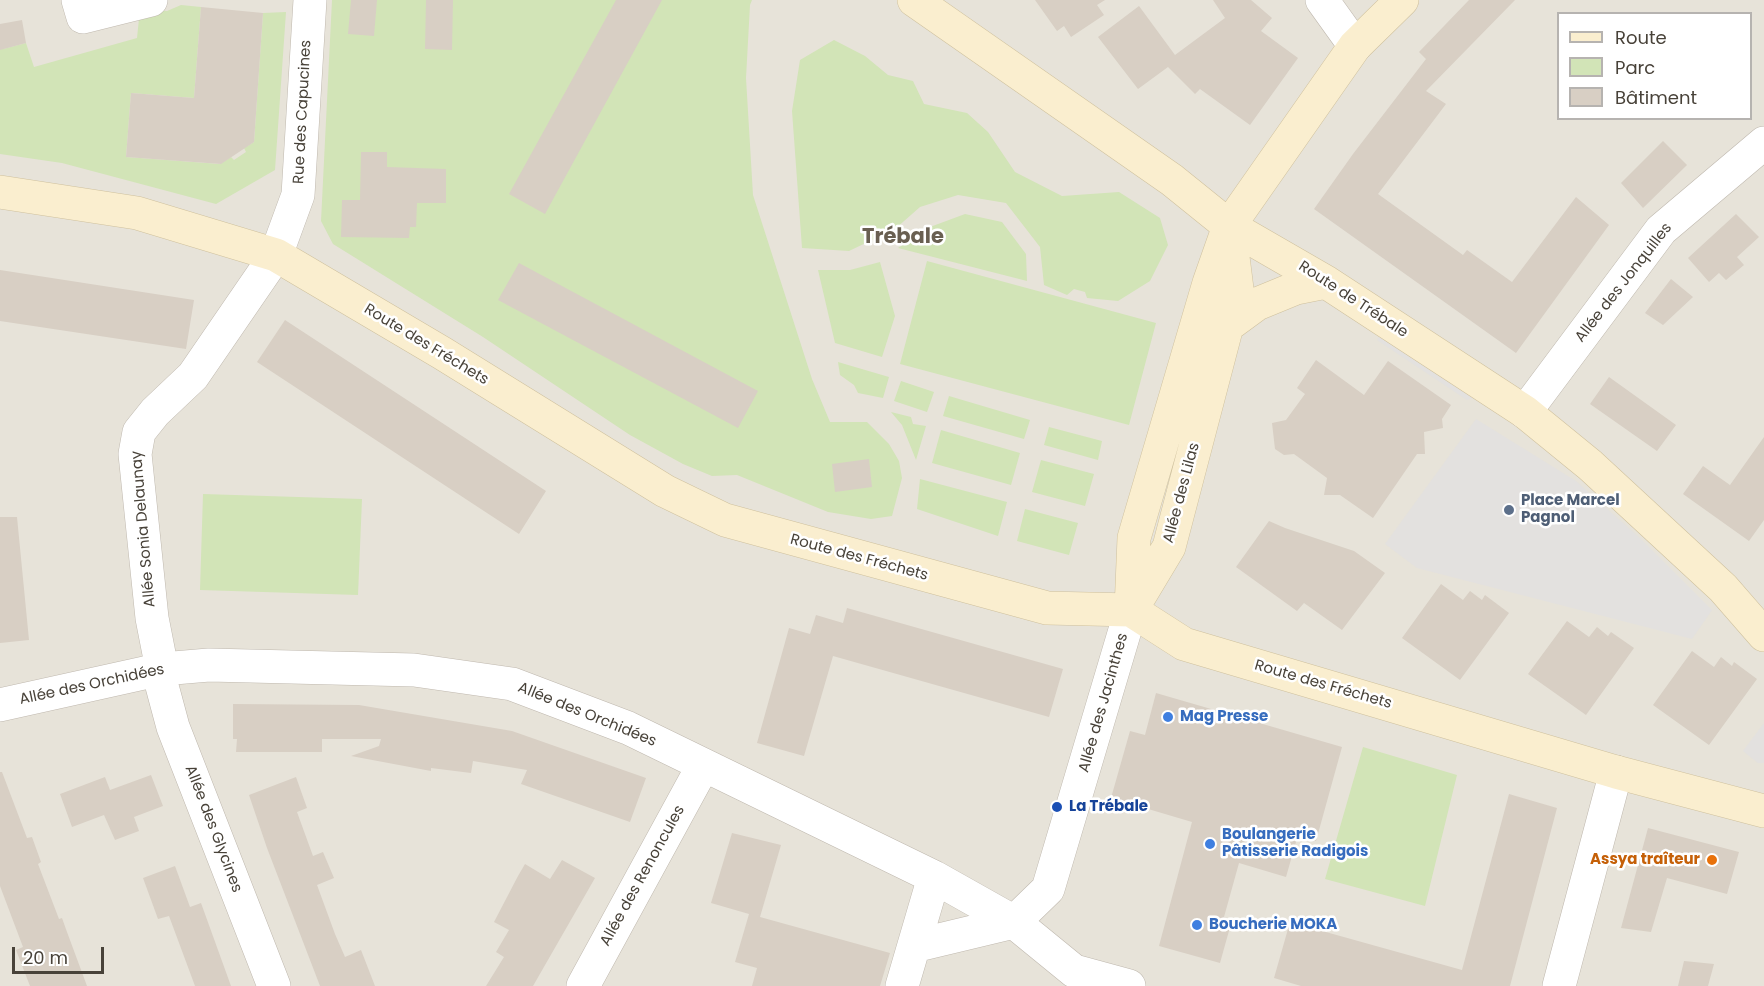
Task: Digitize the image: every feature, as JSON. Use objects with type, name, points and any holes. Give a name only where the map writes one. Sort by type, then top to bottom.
[{"type":"street","points":[[78,0],[83,16],[151,0]]},
{"type":"street","name":"Rue des Capucines","points":[[276,255],[298,195],[310,0]]},
{"type":"street","name":"Route de Trébale","points":[[914,0],[1172,180],[1229,226],[1326,282],[1525,412],[1590,465],[1723,588],[1764,635]]},
{"type":"street","points":[[1322,0],[1356,46]]},
{"type":"street","points":[[1131,610],[1134,538],[1209,283],[1229,226],[1356,46],[1402,0]]},
{"type":"street","name":"Allée des Jonquilles","points":[[1525,412],[1662,230],[1764,143]]},
{"type":"street","name":"Route des Fréchets","points":[[0,192],[137,213],[276,255],[442,353],[665,491],[725,520],[1047,608],[1131,610],[1184,644],[1616,772],[1764,811]]},
{"type":"street","name":"Allée des Lilas","points":[[1131,610],[1169,547],[1237,289],[1229,226]]},
{"type":"street","name":"Allée Sonia Delaunay","points":[[162,669],[152,618],[135,454],[139,432],[155,412],[193,376],[276,255]]},
{"type":"street","points":[[1227,326],[1257,304],[1296,288],[1326,282]]},
{"type":"street","name":"Allée des Jacinthes","points":[[1014,922],[1048,889],[1131,610]]},
{"type":"street","name":"Allée des Orchidées","points":[[0,705],[162,669],[209,665],[414,670],[512,684],[628,728],[934,877],[1014,922]]},
{"type":"street","name":"Allée des Glycines","points":[[162,669],[162,686],[173,727],[274,986]]},
{"type":"street","name":"Allée des Renoncules","points":[[583,986],[703,766]]},
{"type":"street","points":[[1559,986],[1616,772]]},
{"type":"street","points":[[902,986],[934,877]]},
{"type":"street","points":[[914,946],[1014,922],[1074,971],[1129,986]]},
{"type":"shaded area","points":[[0,0],[1764,0],[1764,986],[0,986]]},
{"type":"shaded area","points":[[1383,331],[1478,396],[1467,400],[1377,340]]},
{"type":"shaded area","name":"Place Marcel Pagnol","points":[[1476,419],[1576,481],[1640,538],[1712,610],[1692,639],[1417,568],[1385,544]]},
{"type":"shaded area","points":[[1764,723],[1764,763],[1758,763],[1743,751]]},
{"type":"green space","points":[[332,0],[752,0],[746,78],[753,195],[812,379],[830,422],[867,422],[889,444],[899,461],[902,478],[892,516],[871,519],[828,512],[737,475],[712,476],[683,464],[630,435],[483,337],[333,244],[321,221]]},
{"type":"green space","points":[[181,5],[201,7],[194,98],[131,93],[126,157],[220,164],[231,157],[234,160],[246,152],[244,148],[254,142],[263,13],[286,12],[275,170],[216,204],[62,163],[0,154],[0,39],[3,49],[26,43],[34,67],[137,38],[140,9],[167,11]]},
{"type":"green space","points":[[834,40],[865,56],[888,75],[913,81],[924,104],[967,113],[988,132],[1015,172],[1062,196],[1119,192],[1160,218],[1168,245],[1150,281],[1118,301],[1087,298],[1085,292],[1074,289],[1067,295],[1044,285],[1040,247],[1006,203],[958,195],[920,207],[895,229],[849,251],[802,248],[792,111],[800,60]]},
{"type":"green space","points":[[965,214],[1002,222],[1026,254],[1027,281],[898,248],[930,227]]},
{"type":"green space","points":[[927,261],[1156,323],[1129,425],[900,364]]},
{"type":"green space","points":[[880,262],[895,316],[882,357],[835,343],[818,270],[850,270]]},
{"type":"green space","points":[[838,362],[889,377],[883,398],[858,393],[854,385],[840,375]]},
{"type":"green space","points":[[901,381],[934,392],[927,412],[894,401]]},
{"type":"green space","points":[[949,396],[1030,420],[1024,439],[943,416]]},
{"type":"green space","points":[[891,412],[911,417],[913,424],[926,426],[916,460],[902,425]]},
{"type":"green space","points":[[1049,427],[1102,441],[1098,460],[1044,445]]},
{"type":"green space","points":[[941,430],[1020,453],[1011,485],[932,463]]},
{"type":"green space","points":[[1041,460],[1094,474],[1085,506],[1032,492]]},
{"type":"green space","points":[[920,479],[1007,502],[998,536],[917,509]]},
{"type":"green space","points":[[203,494],[362,499],[358,595],[200,590]]},
{"type":"green space","points":[[1025,509],[1078,523],[1069,555],[1017,541]]},
{"type":"green space","points":[[1363,747],[1457,775],[1425,906],[1325,879]]},
{"type":"building","points":[[351,0],[377,0],[374,36],[348,34]]},
{"type":"building","points":[[426,0],[453,0],[452,50],[425,49]]},
{"type":"building","points":[[616,0],[662,0],[545,214],[509,194]]},
{"type":"building","points":[[1035,0],[1105,0],[1097,5],[1104,15],[1071,37],[1064,26],[1057,31]]},
{"type":"building","points":[[1213,0],[1251,0],[1272,18],[1261,31],[1298,58],[1250,125],[1200,89],[1195,94],[1168,67],[1138,89],[1098,37],[1139,6],[1175,55],[1225,18]]},
{"type":"building","points":[[1469,0],[1515,0],[1426,91],[1446,104],[1378,194],[1463,255],[1467,250],[1512,282],[1576,197],[1609,225],[1516,353],[1314,209],[1426,59],[1419,52]]},
{"type":"building","points":[[201,7],[263,13],[254,142],[221,164],[126,157],[131,93],[194,98]]},
{"type":"building","points":[[22,20],[26,43],[0,50],[0,24]]},
{"type":"building","points":[[1663,141],[1687,165],[1643,208],[1621,183]]},
{"type":"building","points":[[361,152],[387,152],[387,167],[446,169],[446,203],[417,203],[416,227],[410,227],[409,238],[341,237],[342,200],[360,200]]},
{"type":"building","points":[[1736,214],[1759,237],[1737,257],[1744,265],[1726,280],[1719,273],[1709,282],[1688,258]]},
{"type":"building","points":[[519,263],[758,391],[738,428],[498,300]]},
{"type":"building","points":[[0,270],[194,300],[186,349],[0,321]]},
{"type":"building","points":[[1671,279],[1693,297],[1663,325],[1645,313]]},
{"type":"building","points":[[285,320],[546,491],[519,534],[257,362]]},
{"type":"building","points":[[1316,360],[1364,395],[1388,361],[1451,405],[1442,419],[1443,428],[1424,432],[1425,454],[1417,454],[1373,518],[1340,495],[1324,495],[1327,478],[1294,454],[1284,455],[1275,449],[1272,423],[1286,420],[1305,394],[1297,388]]},
{"type":"building","points":[[1609,377],[1676,425],[1657,451],[1590,404]]},
{"type":"building","points":[[1764,437],[1764,520],[1749,541],[1683,494],[1703,466],[1730,485]]},
{"type":"building","points":[[869,459],[872,487],[835,492],[832,464]]},
{"type":"building","points":[[0,517],[17,517],[29,640],[0,643]]},
{"type":"building","points":[[1269,521],[1354,551],[1385,573],[1342,630],[1304,603],[1297,611],[1236,567]]},
{"type":"building","points":[[1441,584],[1463,600],[1470,591],[1482,600],[1485,595],[1509,613],[1460,680],[1402,638]]},
{"type":"building","points":[[847,608],[1063,669],[1049,717],[833,656],[804,756],[757,743],[789,628],[810,634],[816,615],[843,623]]},
{"type":"building","points":[[1567,621],[1589,637],[1597,627],[1608,636],[1611,632],[1634,648],[1586,715],[1528,674]]},
{"type":"building","points":[[1692,651],[1714,667],[1721,657],[1732,666],[1734,662],[1757,679],[1709,745],[1653,705]]},
{"type":"building","points":[[1156,693],[1342,747],[1316,841],[1298,835],[1286,877],[1239,863],[1224,917],[1232,920],[1220,963],[1159,946],[1192,822],[1111,798],[1130,731],[1145,735]]},
{"type":"building","points":[[233,704],[359,705],[512,731],[646,778],[630,822],[521,784],[527,770],[473,761],[471,773],[431,768],[431,771],[351,756],[379,746],[381,739],[322,739],[322,752],[236,752],[237,739],[233,739]]},
{"type":"building","points":[[0,772],[2,772],[27,838],[32,837],[41,862],[38,864],[59,919],[62,918],[87,986],[30,986],[16,950],[23,947],[0,886]]},
{"type":"building","points":[[151,775],[163,806],[134,817],[139,831],[115,840],[104,815],[72,827],[60,794],[105,777],[110,790]]},
{"type":"building","points":[[296,777],[307,808],[297,812],[313,856],[323,852],[334,878],[317,885],[335,934],[345,957],[361,950],[375,986],[320,986],[267,848],[249,795]]},
{"type":"building","points":[[1509,794],[1557,808],[1510,986],[1301,986],[1274,978],[1290,922],[1462,970]]},
{"type":"building","points":[[1648,828],[1739,852],[1727,894],[1667,878],[1651,932],[1621,928]]},
{"type":"building","points":[[732,833],[781,845],[760,917],[890,953],[880,986],[752,986],[757,968],[735,962],[749,914],[711,903]]},
{"type":"building","points":[[562,860],[595,878],[533,986],[486,986],[504,957],[496,952],[509,930],[494,922],[525,864],[550,879]]},
{"type":"building","points":[[175,866],[190,907],[201,903],[231,986],[195,986],[169,916],[158,919],[143,878]]},
{"type":"building","points":[[1684,961],[1714,964],[1708,986],[1678,986]]},
{"type":"place","name":"Place Marcel Pagnol","points":[[1509,510]]},
{"type":"place","name":"Mag Presse","points":[[1168,717]]},
{"type":"place","name":"La Trébale","points":[[1057,807]]},
{"type":"place","name":"Boulangerie Pâtisserie Radigois","points":[[1210,844]]},
{"type":"place","name":"Assya traîteur","points":[[1712,860]]},
{"type":"place","name":"Boucherie MOKA","points":[[1197,925]]},
{"type":"district","name":"Trébale","points":[[903,238]]}]
